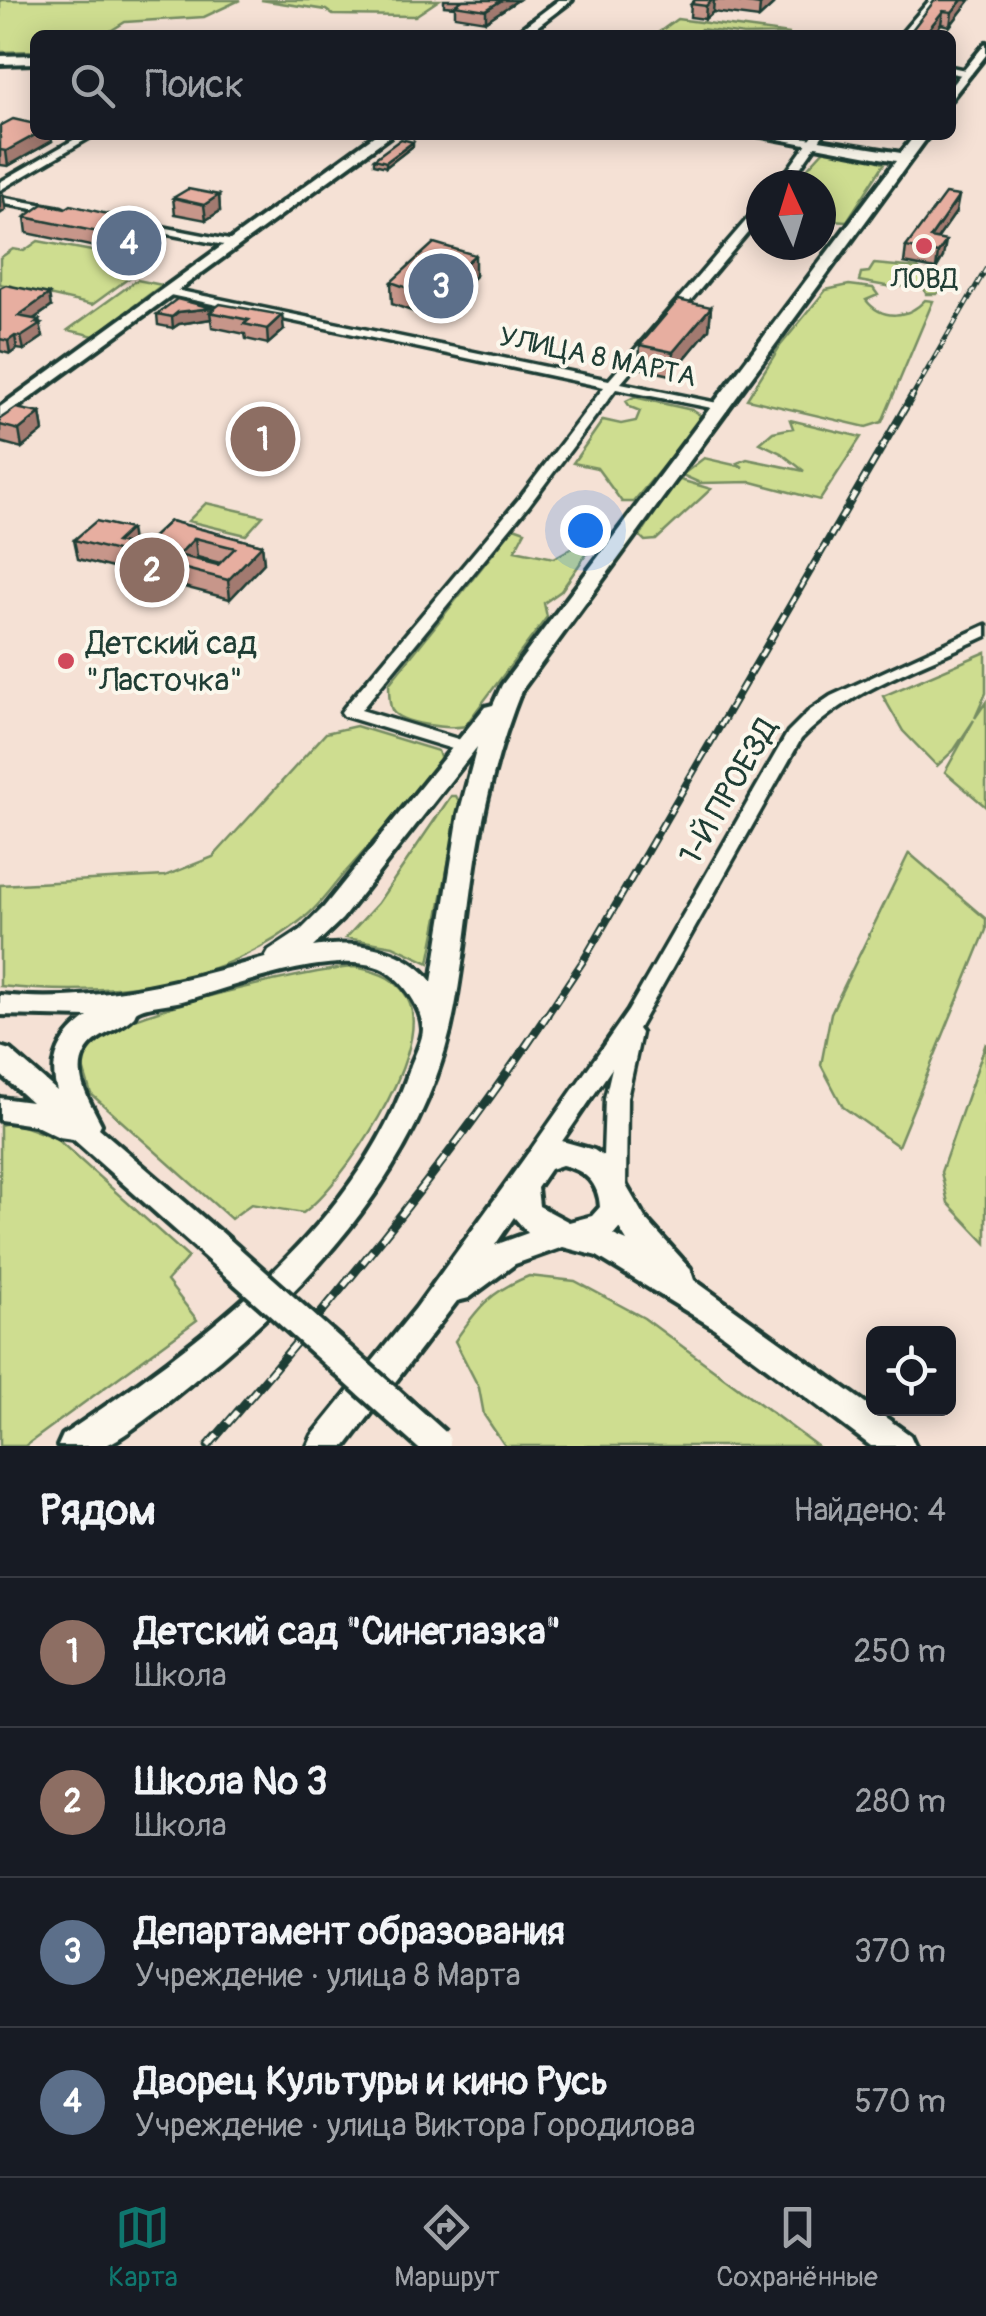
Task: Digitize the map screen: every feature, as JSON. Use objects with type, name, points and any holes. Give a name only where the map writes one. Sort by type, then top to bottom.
[{"type":"main road","points":[[526,30],[566,0]]},
{"type":"main road","points":[[956,89],[986,47]]},
{"type":"main road","points":[[0,60],[30,60]]},
{"type":"main road","points":[[0,415],[377,140]]},
{"type":"main road","points":[[821,140],[905,158]]},
{"type":"main road","points":[[254,971],[292,950],[333,914],[510,690],[918,140]]},
{"type":"main road","points":[[75,1446],[220,1338],[354,1204],[377,1174],[408,1120],[436,1036],[479,778],[492,730],[510,690]]},
{"type":"main road","points":[[99,1144],[68,1094],[64,1076],[67,1058],[87,1030],[101,1021],[166,996],[326,955],[368,954],[402,966],[421,983],[431,1007],[436,1036]]},
{"type":"main road","points":[[0,1005],[71,1010],[166,996]]},
{"type":"main road","points":[[0,1058],[437,1445]]},
{"type":"main road","points":[[0,1109],[38,1114],[99,1144]]},
{"type":"main road","points":[[325,1446],[427,1318],[525,1176],[551,1157],[574,1156],[596,1164],[615,1189],[634,1228],[706,1306]]},
{"type":"main road","points":[[525,1176],[520,1196],[527,1214],[542,1228],[614,1248],[706,1306],[898,1446]]},
{"type":"main road","points":[[427,1318],[483,1268],[526,1246],[590,1231],[606,1220],[615,1204],[615,1189]]},
{"type":"street","points":[[909,30],[935,0]]},
{"type":"street","points":[[956,71],[968,73]]},
{"type":"street","points":[[0,187],[81,140]]},
{"type":"street","points":[[793,170],[815,140]]},
{"type":"street","points":[[0,200],[68,212]]},
{"type":"street","points":[[107,220],[234,244]]},
{"type":"street","points":[[465,747],[350,712],[746,228]]},
{"type":"street","name":"УЛИЦА 8 МАРТА","points":[[170,291],[722,408]]},
{"type":"street","name":"1-Й ПРОЕЗД","points":[[525,1176],[634,1017],[785,748],[806,723],[837,700],[986,630]]},
{"type":"street","name":"1-Й ПРОЕЗД","points":[[615,1189],[616,1098],[634,1017]]},
{"type":"green space","points":[[0,0],[240,0],[204,17],[125,22],[112,30],[30,30],[30,51],[0,52]]},
{"type":"green space","points":[[261,0],[439,0],[415,16],[333,15],[326,10]]},
{"type":"green space","points":[[677,19],[760,30],[701,29],[662,30]]},
{"type":"green space","points":[[825,149],[873,158],[884,164],[847,221],[836,220],[836,170],[806,170]]},
{"type":"green space","points":[[38,241],[151,262],[92,305],[0,284],[0,258],[13,249],[24,251]]},
{"type":"green space","points":[[874,264],[918,268],[928,279],[944,283],[937,294],[926,294],[924,287],[908,284],[897,288],[859,281],[861,273],[869,272]]},
{"type":"green space","points":[[137,280],[162,285],[94,336],[68,330]]},
{"type":"green space","points":[[849,285],[873,288],[878,295],[866,300],[887,314],[904,313],[925,300],[933,301],[882,422],[866,427],[747,399],[780,346],[826,290]]},
{"type":"green space","points":[[634,397],[700,415],[698,425],[633,502],[622,502],[597,468],[573,463],[603,420],[621,424],[636,421],[640,411],[626,401]]},
{"type":"green space","points":[[790,420],[861,437],[820,500],[752,482],[700,483],[682,475],[704,458],[743,467],[737,463],[747,459],[804,471],[760,443],[773,432],[793,428]]},
{"type":"green space","points":[[677,479],[711,489],[656,540],[645,541],[640,536]]},
{"type":"green space","points":[[206,503],[263,516],[246,535],[188,521]]},
{"type":"green space","points":[[514,527],[525,531],[515,550],[554,558],[577,545],[588,552],[561,591],[544,603],[547,617],[465,726],[426,725],[397,715],[391,707],[389,684]]},
{"type":"green space","points":[[986,652],[986,693],[975,718],[986,702],[986,807],[945,772],[974,720],[954,750],[937,766],[903,731],[883,696]]},
{"type":"green space","points":[[356,726],[438,751],[441,760],[305,917],[272,941],[236,959],[160,982],[80,990],[0,986],[0,885],[165,876],[213,857],[326,733]]},
{"type":"green space","points":[[451,796],[456,796],[460,803],[429,963],[393,946],[346,938],[378,903]]},
{"type":"green space","points":[[909,853],[986,919],[986,930],[898,1146],[843,1107],[821,1065],[831,1013]]},
{"type":"green space","points":[[355,967],[388,978],[401,988],[410,1004],[413,1027],[407,1054],[379,1117],[340,1175],[303,1213],[251,1204],[231,1219],[91,1094],[82,1064],[92,1042],[108,1031],[216,994]]},
{"type":"green space","points":[[986,1043],[986,1243],[948,1203],[941,1172]]},
{"type":"green space","points":[[12,1122],[56,1138],[188,1257],[167,1281],[197,1320],[25,1446],[0,1446],[0,1125]]},
{"type":"green space","points":[[529,1276],[575,1281],[644,1318],[817,1446],[505,1446],[484,1415],[479,1388],[455,1341],[486,1301]]},
{"type":"building","points":[[463,0],[502,0],[486,10],[455,5]]},
{"type":"building","points":[[695,0],[712,0],[706,6],[691,4]]},
{"type":"building","points":[[726,0],[765,0],[760,5]]},
{"type":"building","points":[[935,0],[962,0],[952,12],[943,11],[928,30],[912,30]]},
{"type":"building","points":[[13,119],[30,123],[30,138],[6,151],[0,150],[0,126]]},
{"type":"building","points":[[400,140],[413,142],[386,162],[374,159]]},
{"type":"building","points":[[188,189],[219,195],[204,205],[173,198]]},
{"type":"building","points":[[945,194],[959,196],[930,238],[946,241],[938,253],[906,247]]},
{"type":"building","points":[[43,204],[65,209],[71,205],[148,224],[127,238],[25,217]]},
{"type":"building","points":[[434,243],[475,255],[435,290],[420,287],[416,291],[391,282]]},
{"type":"building","points":[[6,285],[49,294],[18,316],[39,320],[35,323],[41,324],[8,341],[0,339],[0,288]]},
{"type":"building","points":[[177,299],[212,308],[178,312],[172,317],[157,314]]},
{"type":"building","points":[[678,300],[711,307],[673,352],[640,345]]},
{"type":"building","points":[[220,304],[282,315],[267,329],[244,324],[249,320],[210,312]]},
{"type":"building","points":[[16,408],[40,413],[19,430],[0,425],[0,419]]},
{"type":"building","points":[[96,521],[130,529],[116,542],[141,548],[170,521],[262,545],[228,580],[74,540]],"holes":[[[195,538],[235,548],[218,565],[178,555]]]},
{"type":"railway","points":[[911,398],[986,269]]},
{"type":"railway","points":[[547,1015],[585,958],[912,396]]},
{"type":"railway","points":[[208,1446],[384,1236],[547,1015]]},
{"type":"place","name":"Дворец Культуры и кино Русь","points":[[129,243]]},
{"type":"place","name":"ЛОВД","points":[[924,246]]},
{"type":"place","name":"Департамент образования","points":[[441,286]]},
{"type":"place","name":"Детский сад \"Синеглазка\"","points":[[263,439]]},
{"type":"place","name":"Школа № 3","points":[[152,570]]},
{"type":"place","name":"Детский сад \"Ласточка\"","points":[[66,661]]}]
